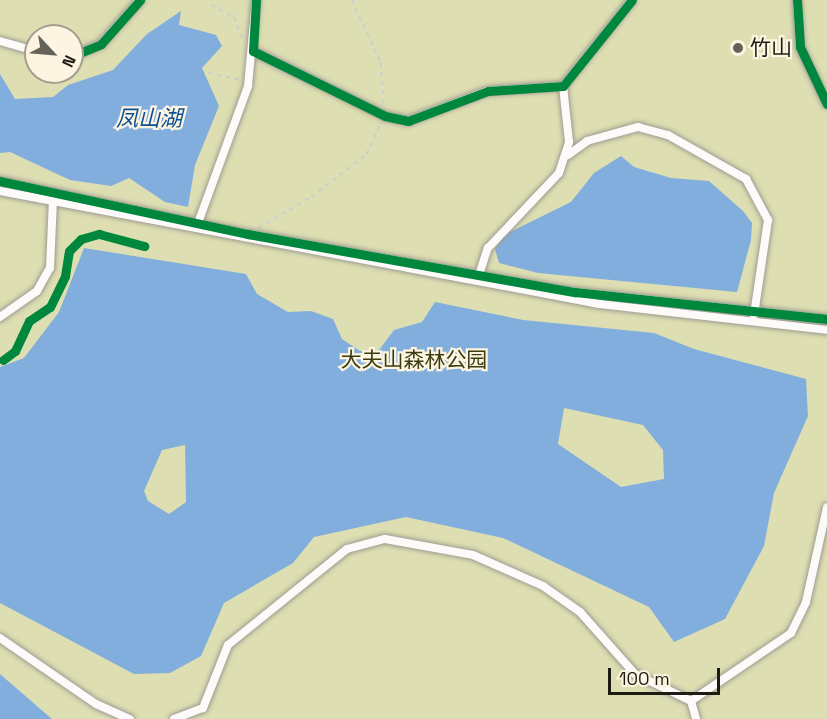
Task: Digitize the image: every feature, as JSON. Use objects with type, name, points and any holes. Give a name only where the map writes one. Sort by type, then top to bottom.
[{"type":"street","points":[[84,51],[101,44],[140,0]]},
{"type":"street","points":[[198,223],[249,81],[256,0]]},
{"type":"street","points":[[568,155],[563,86],[632,0]]},
{"type":"street","points":[[797,0],[800,47],[827,104]]},
{"type":"street","points":[[0,41],[24,48]]},
{"type":"street","points":[[253,46],[385,116],[408,121],[488,91],[563,86]]},
{"type":"street","points":[[478,282],[479,272],[488,248],[559,173],[568,155],[587,141],[638,127],[668,135],[746,179],[768,220],[753,323]]},
{"type":"street","points":[[0,181],[53,198],[478,282],[753,323],[827,330]]},
{"type":"street","points":[[0,191],[53,198],[248,234],[479,272],[575,292],[827,319]]},
{"type":"street","points":[[0,317],[38,291],[50,268],[53,198]]},
{"type":"street","points":[[691,701],[791,633],[806,602],[827,507]]},
{"type":"street","points":[[174,719],[203,708],[228,645],[347,549],[385,539],[429,543],[516,571],[580,612],[635,674],[691,701],[696,719]]},
{"type":"street","points":[[0,638],[96,704],[130,719]]},
{"type":"path","points":[[248,234],[311,197],[366,155],[385,116],[381,63],[352,0]]},
{"type":"path","points":[[211,5],[234,17],[241,38],[253,46]]},
{"type":"path","points":[[208,74],[249,81]]},
{"type":"green space","name":"大夫山森林公园","points":[[0,0],[827,0],[827,719],[52,719],[0,674]]},
{"type":"water","name":"凤山湖","points":[[181,11],[179,25],[216,35],[222,46],[202,68],[219,106],[195,165],[188,207],[165,202],[129,178],[111,186],[70,180],[10,152],[0,153],[0,74],[15,99],[53,97],[68,85],[84,84],[84,80],[113,70],[147,34]]},
{"type":"water","points":[[621,156],[634,167],[671,178],[709,181],[743,211],[752,223],[751,240],[737,292],[538,273],[499,263],[495,249],[506,234],[571,202],[594,173]]},
{"type":"water","points":[[84,248],[246,274],[257,294],[288,312],[311,311],[333,319],[342,339],[360,351],[379,350],[394,330],[422,322],[435,302],[523,320],[654,333],[694,349],[806,379],[808,416],[774,493],[764,546],[725,619],[674,642],[649,607],[503,538],[406,517],[314,537],[293,563],[224,603],[201,656],[170,673],[134,674],[0,603],[0,367],[24,358],[59,312]],"holes":[[[564,408],[643,425],[663,450],[664,479],[621,487],[558,444]],[[185,445],[186,502],[169,514],[148,501],[144,491],[162,450]]]},
{"type":"water","points":[[0,674],[52,719],[0,719]]},
{"type":"cycle path","points":[[84,51],[101,44],[140,0]]},
{"type":"cycle path","points":[[256,0],[253,51],[385,116],[408,121],[488,91],[563,86],[632,0]]},
{"type":"cycle path","points":[[797,0],[800,47],[827,104]]},
{"type":"cycle path","points":[[0,181],[248,234],[575,292],[827,319]]},
{"type":"cycle path","points":[[3,360],[15,351],[29,321],[50,307],[65,276],[69,251],[81,239],[99,234],[144,246]]},
{"type":"place","name":"竹山","points":[[738,48]]}]
